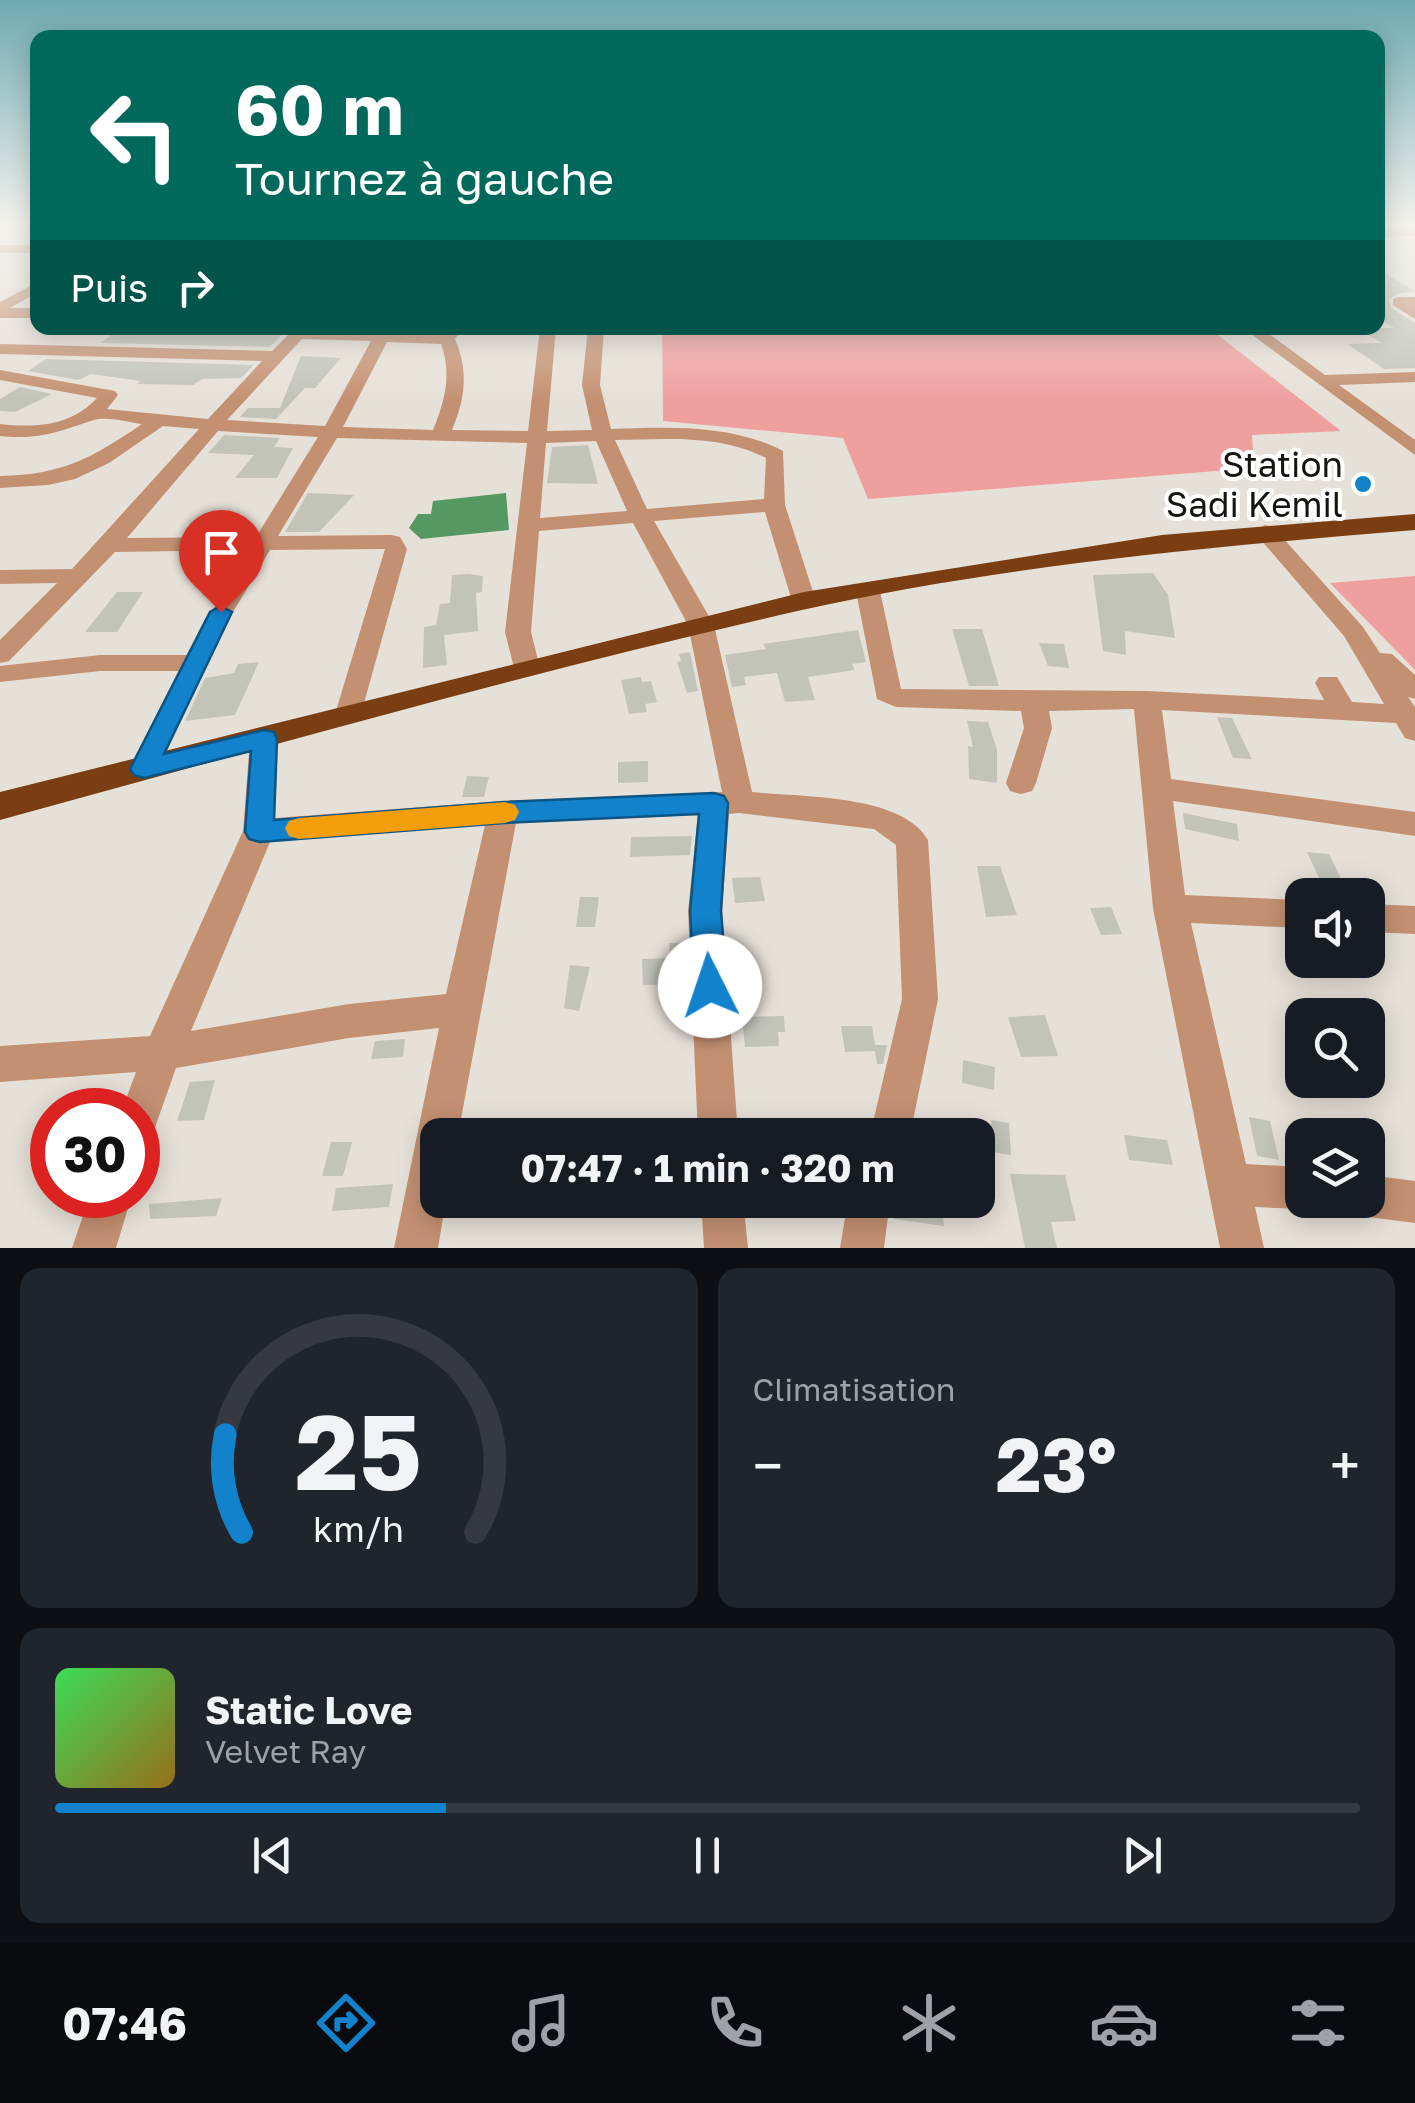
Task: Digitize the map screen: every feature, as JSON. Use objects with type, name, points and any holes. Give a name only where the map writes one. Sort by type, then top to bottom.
[{"type":"highway","points":[[0,806],[528,668],[804,602],[1033,561],[1265,532],[1415,522]]},
{"type":"street","points":[[0,310],[30,291]]},
{"type":"street","points":[[1415,301],[1398,302],[1415,314]]},
{"type":"street","points":[[0,310],[30,312]]},
{"type":"street","points":[[0,360],[8,349],[34,335]]},
{"type":"street","points":[[0,654],[108,545],[297,335]]},
{"type":"street","points":[[347,335],[423,335]]},
{"type":"street","points":[[440,434],[456,402],[458,383],[451,335]]},
{"type":"street","points":[[528,668],[518,632],[547,335]]},
{"type":"street","points":[[595,335],[591,386],[603,436],[641,518],[701,625],[726,802],[705,911],[717,1118]]},
{"type":"street","points":[[1261,335],[1415,450]]},
{"type":"street","points":[[144,769],[221,612],[331,432],[381,338]]},
{"type":"street","points":[[8,349],[274,356]]},
{"type":"street","points":[[0,375],[109,395],[89,412],[50,433],[5,435]]},
{"type":"street","points":[[1321,380],[1415,377]]},
{"type":"street","points":[[89,412],[215,426],[331,432],[540,437],[681,434],[770,450],[776,461],[774,504],[804,602]]},
{"type":"street","points":[[0,482],[56,480],[75,475],[158,421]]},
{"type":"street","points":[[530,525],[774,504]]},
{"type":"street","points":[[1265,532],[1354,632],[1412,712]]},
{"type":"street","points":[[108,545],[392,542],[396,549],[349,714]]},
{"type":"street","points":[[0,577],[78,576]]},
{"type":"street","points":[[868,591],[887,692],[908,700],[1147,700],[1412,712]]},
{"type":"street","points":[[0,674],[100,663],[197,663]]},
{"type":"street","points":[[1328,683],[1344,711]]},
{"type":"street","points":[[1147,700],[1170,908],[1242,1248]]},
{"type":"street","points":[[1022,783],[1038,728],[1034,702]]},
{"type":"street","points":[[150,1088],[260,832],[264,739]]},
{"type":"street","points":[[1156,788],[1415,824]]},
{"type":"street","points":[[260,832],[504,812],[726,802],[882,818],[912,840],[920,999],[894,1118]]},
{"type":"street","points":[[416,1248],[460,1009],[504,812]]},
{"type":"street","points":[[1170,908],[1285,913]]},
{"type":"street","points":[[1385,919],[1415,920]]},
{"type":"street","points":[[0,1064],[162,1054],[349,1020],[460,1009]]},
{"type":"street","points":[[1228,1184],[1285,1187]]},
{"type":"street","points":[[1385,1198],[1415,1202]]},
{"type":"street","points":[[94,1248],[104,1218]]},
{"type":"street","points":[[724,1218],[726,1248]]},
{"type":"street","points":[[862,1248],[866,1218]]},
{"type":"shaded area","points":[[662,335],[1218,335],[1341,431],[1252,435],[1254,468],[868,499],[843,438],[663,421]]},
{"type":"shaded area","points":[[506,493],[509,530],[421,539],[409,528],[418,514],[431,514],[433,501]]},
{"type":"shaded area","points":[[1415,576],[1415,670],[1330,583]]},
{"type":"building","points":[[1385,284],[1404,284],[1415,291],[1389,299],[1391,308],[1415,323],[1415,368],[1384,369],[1347,344],[1382,343],[1369,335],[1385,335],[1385,328],[1394,328],[1385,322]]},
{"type":"building","points":[[111,335],[281,335],[270,347],[101,343]]},
{"type":"building","points":[[301,356],[341,358],[315,388],[305,388],[276,419],[240,417],[248,408],[280,408]]},
{"type":"building","points":[[46,359],[254,365],[241,378],[202,379],[193,385],[137,384],[141,381],[91,374],[78,380],[28,371]]},
{"type":"building","points":[[20,387],[52,394],[15,412],[0,411],[0,399]]},
{"type":"building","points":[[224,435],[280,438],[274,447],[293,448],[277,478],[235,478],[254,455],[208,453]]},
{"type":"building","points":[[588,445],[598,484],[547,483],[552,447]]},
{"type":"building","points":[[308,493],[354,495],[319,532],[285,532]]},
{"type":"building","points":[[1153,573],[1168,595],[1175,638],[1125,631],[1126,655],[1103,651],[1093,575]]},
{"type":"building","points":[[452,575],[483,576],[482,592],[476,593],[478,631],[444,635],[447,665],[423,668],[424,627],[436,625],[440,604],[450,603]]},
{"type":"building","points":[[117,592],[143,592],[117,632],[85,632]]},
{"type":"building","points":[[952,629],[982,629],[999,686],[969,686]]},
{"type":"building","points":[[858,630],[866,662],[852,664],[855,670],[808,677],[815,700],[785,702],[777,673],[744,677],[746,685],[732,687],[725,655],[766,649],[763,644]]},
{"type":"building","points":[[1039,643],[1064,644],[1069,668],[1048,666]]},
{"type":"building","points":[[690,652],[698,691],[687,693],[677,662],[681,661],[679,654]]},
{"type":"building","points":[[259,662],[235,715],[185,721],[205,678],[234,673],[238,664]]},
{"type":"building","points":[[641,677],[642,682],[651,681],[657,702],[645,704],[647,712],[629,714],[621,680]]},
{"type":"building","points":[[1217,717],[1232,718],[1252,759],[1233,758]]},
{"type":"building","points":[[967,721],[988,722],[997,750],[997,783],[969,779],[968,746],[973,747]]},
{"type":"building","points":[[648,761],[648,782],[618,783],[618,762]]},
{"type":"building","points":[[467,776],[489,777],[484,797],[462,797]]},
{"type":"building","points":[[1183,813],[1237,824],[1239,841],[1185,829]]},
{"type":"building","points":[[692,836],[690,855],[630,857],[631,837]]},
{"type":"building","points":[[1307,852],[1329,854],[1341,878],[1319,878]]},
{"type":"building","points":[[977,866],[1000,866],[1017,915],[986,917]]},
{"type":"building","points":[[760,877],[765,901],[735,903],[732,878]]},
{"type":"building","points":[[580,897],[599,897],[595,927],[576,927]]},
{"type":"building","points":[[1111,907],[1122,934],[1101,935],[1090,908]]},
{"type":"building","points":[[669,943],[686,943],[689,1019],[683,1019],[679,984],[643,985],[642,959],[670,958]]},
{"type":"building","points":[[570,965],[590,967],[579,1011],[564,1008]]},
{"type":"building","points":[[1045,1015],[1058,1056],[1021,1057],[1008,1017]]},
{"type":"building","points":[[784,1016],[785,1032],[778,1032],[779,1046],[745,1047],[742,1017]]},
{"type":"building","points":[[841,1026],[872,1026],[875,1045],[887,1045],[883,1064],[877,1064],[875,1051],[845,1052]]},
{"type":"building","points":[[405,1039],[403,1057],[371,1059],[375,1041]]},
{"type":"building","points":[[963,1060],[995,1067],[994,1090],[962,1083]]},
{"type":"building","points":[[215,1080],[204,1120],[177,1121],[190,1082]]},
{"type":"building","points":[[1249,1117],[1270,1121],[1279,1160],[1257,1156]]},
{"type":"building","points":[[995,1121],[1009,1123],[1011,1155],[995,1152]]},
{"type":"building","points":[[1124,1135],[1167,1140],[1173,1165],[1129,1160]]},
{"type":"building","points":[[331,1142],[352,1142],[343,1176],[322,1176]]},
{"type":"building","points":[[1010,1174],[1065,1175],[1076,1221],[1051,1222],[1057,1248],[1025,1248]]},
{"type":"building","points":[[393,1184],[389,1207],[332,1211],[336,1188]]},
{"type":"building","points":[[222,1198],[216,1216],[150,1219],[160,1218],[160,1203]]},
{"type":"building","points":[[943,1218],[944,1226],[894,1219]]},
{"type":"slow traffic","points":[[299,828],[505,812]]},
{"type":"place","name":"Station Sadi Kemil","points":[[1363,484]]},
{"type":"route","points":[[221,612],[144,769],[264,739],[260,832],[504,812],[714,803],[705,911],[710,986]]}]
